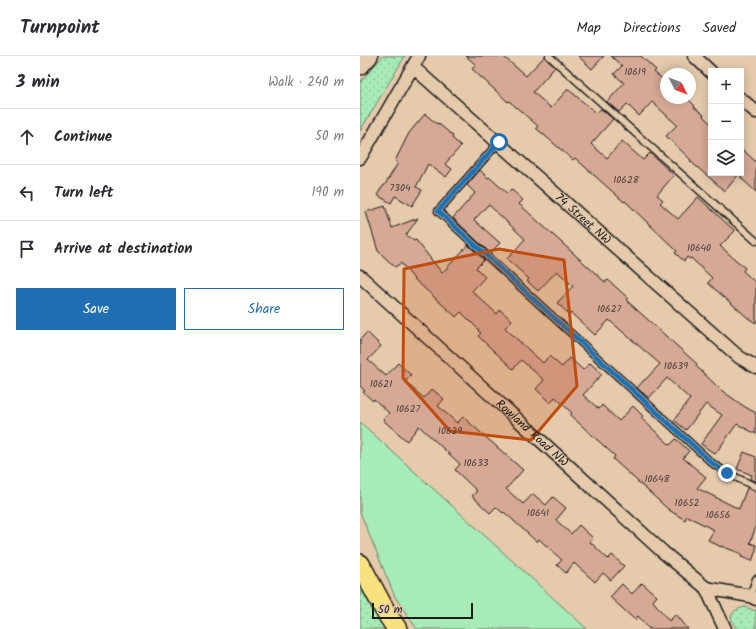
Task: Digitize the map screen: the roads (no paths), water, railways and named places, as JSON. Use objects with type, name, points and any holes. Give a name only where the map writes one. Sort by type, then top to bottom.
[{"type":"main road","points":[[360,66],[369,56]]},
{"type":"main road","points":[[360,564],[387,614],[397,629]]},
{"type":"street","points":[[360,158],[419,56]]},
{"type":"street","points":[[694,56],[708,69]]},
{"type":"street","name":"74 Street NW","points":[[413,67],[739,357],[756,367]]},
{"type":"street","points":[[744,102],[756,112]]},
{"type":"street","name":"Rowland Road NW","points":[[360,276],[663,552],[706,588],[725,629]]},
{"type":"street","name":"Rowland Road NW","points":[[706,588],[753,597]]},
{"type":"lane","points":[[549,56],[756,240]]},
{"type":"lane","points":[[499,142],[438,211],[712,463],[727,473],[756,486]]},
{"type":"lane","points":[[753,597],[756,579]]}]
